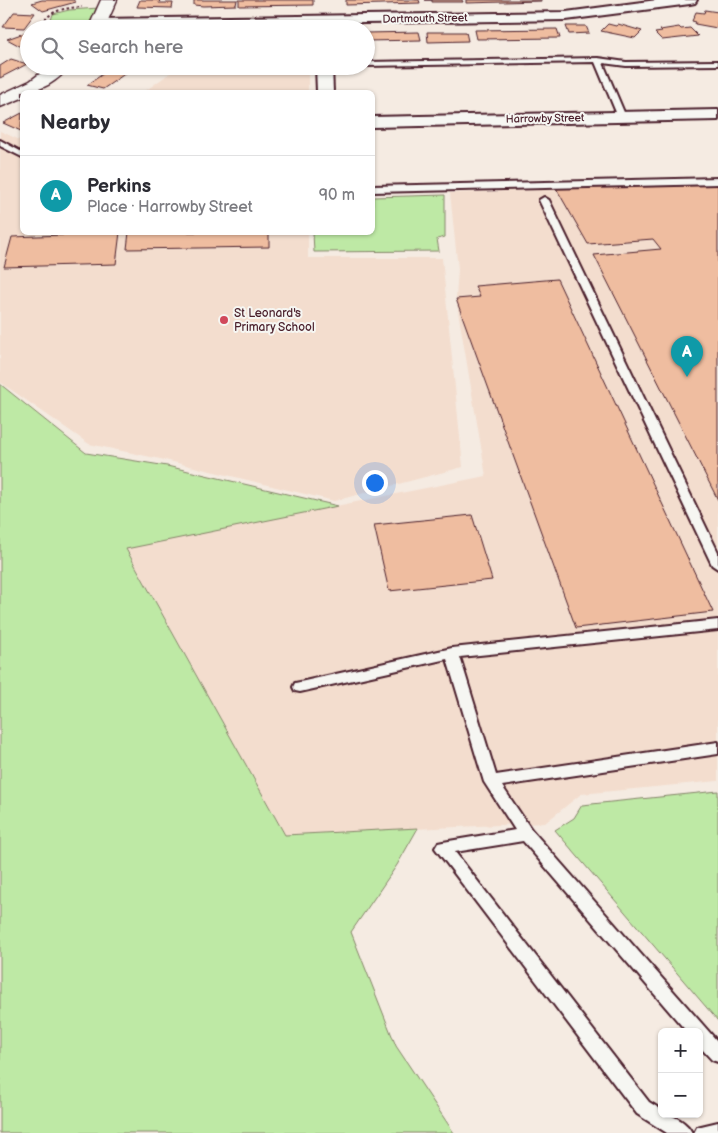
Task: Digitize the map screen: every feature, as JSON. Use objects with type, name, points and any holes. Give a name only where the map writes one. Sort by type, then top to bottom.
[{"type":"street","name":"Dartmouth Street","points":[[375,22],[566,16],[638,3],[690,0]]},
{"type":"street","points":[[101,20],[108,3]]},
{"type":"street","points":[[25,90],[36,85],[49,75]]},
{"type":"street","points":[[324,75],[325,90]]},
{"type":"street","points":[[0,102],[20,93]]},
{"type":"street","name":"Harrowby Street","points":[[375,122],[718,115]]},
{"type":"lane","points":[[598,60],[622,117]]},
{"type":"lane","points":[[375,64],[598,60],[626,64],[718,63]]},
{"type":"lane","points":[[0,143],[20,154]]},
{"type":"lane","points":[[375,189],[718,181]]},
{"type":"lane","points":[[544,200],[718,565]]},
{"type":"lane","points":[[300,687],[452,653],[718,625]]},
{"type":"lane","points":[[452,653],[491,782],[526,834],[696,1028]]},
{"type":"lane","points":[[491,782],[718,748]]},
{"type":"lane","points":[[526,834],[443,848],[643,1108],[683,1133]]},
{"type":"lane","points":[[703,1037],[718,1054]]},
{"type":"lane","points":[[703,1133],[718,1131]]},
{"type":"path","points":[[44,20],[52,12],[108,3]]},
{"type":"shaded area","points":[[167,75],[308,75],[308,90],[147,90]]},
{"type":"shaded area","name":"St Leonard's Primary School","points":[[0,131],[20,140],[20,235],[308,235],[308,258],[442,258],[463,467],[334,501],[165,460],[89,444],[0,382]]},
{"type":"shaded area","points":[[718,184],[718,781],[581,794],[545,823],[285,835],[126,548],[486,476],[456,299],[458,269],[450,193]]},
{"type":"green space","points":[[99,8],[92,20],[51,20],[53,14],[69,10]]},
{"type":"green space","points":[[445,195],[445,237],[437,239],[439,251],[314,252],[313,235],[375,235],[375,197]]},
{"type":"green space","points":[[0,384],[86,453],[167,466],[338,506],[126,549],[285,835],[418,828],[397,865],[351,932],[396,1046],[454,1133],[0,1133]]},
{"type":"green space","points":[[718,791],[718,1021],[555,830],[574,818],[582,805]]},
{"type":"building","points":[[42,0],[73,0],[76,2],[43,11],[32,3]]},
{"type":"building","points":[[140,0],[160,0],[159,3],[173,3],[172,8],[137,7]]},
{"type":"building","points":[[194,0],[237,0],[236,5],[203,6],[194,5]]},
{"type":"building","points":[[239,0],[313,0],[313,5],[239,6]]},
{"type":"building","points":[[346,0],[419,0],[420,3],[346,5]]},
{"type":"building","points":[[432,0],[462,0],[463,2],[432,2]]},
{"type":"building","points":[[466,0],[541,0],[541,1],[466,3]]},
{"type":"building","points":[[705,10],[718,12],[717,28],[695,24],[696,22],[692,21],[696,12],[704,13]]},
{"type":"building","points":[[14,12],[35,13],[30,20],[20,20],[20,28],[3,27]]},
{"type":"building","points":[[608,24],[616,26],[618,24],[642,31],[635,38],[601,31]]},
{"type":"building","points":[[566,26],[586,26],[589,33],[569,34]]},
{"type":"building","points":[[679,27],[681,29],[690,28],[698,36],[662,40],[655,33],[662,32],[660,30]]},
{"type":"building","points":[[557,29],[560,38],[477,39],[475,30]]},
{"type":"building","points":[[419,32],[421,40],[375,41],[375,33]]},
{"type":"building","points":[[427,32],[466,32],[468,41],[428,42]]},
{"type":"building","points":[[20,34],[20,46],[7,39]]},
{"type":"building","points":[[11,59],[20,62],[20,68],[0,78],[0,66]]},
{"type":"building","points":[[101,75],[123,75],[103,89],[87,85]]},
{"type":"building","points":[[20,114],[20,131],[3,123]]},
{"type":"building","points":[[718,184],[718,500],[594,255],[661,249],[653,239],[588,244],[556,188]]},
{"type":"building","points":[[120,235],[116,264],[4,267],[12,237]]},
{"type":"building","points":[[129,235],[269,235],[269,247],[127,249]]},
{"type":"building","points":[[557,279],[713,612],[576,628],[456,299],[480,297],[475,286]]},
{"type":"building","points":[[472,515],[492,580],[389,591],[374,525]]},
{"type":"place","name":"St Leonard's Primary School","points":[[224,320]]},
{"type":"place","name":"Perkins","points":[[687,377]]}]
